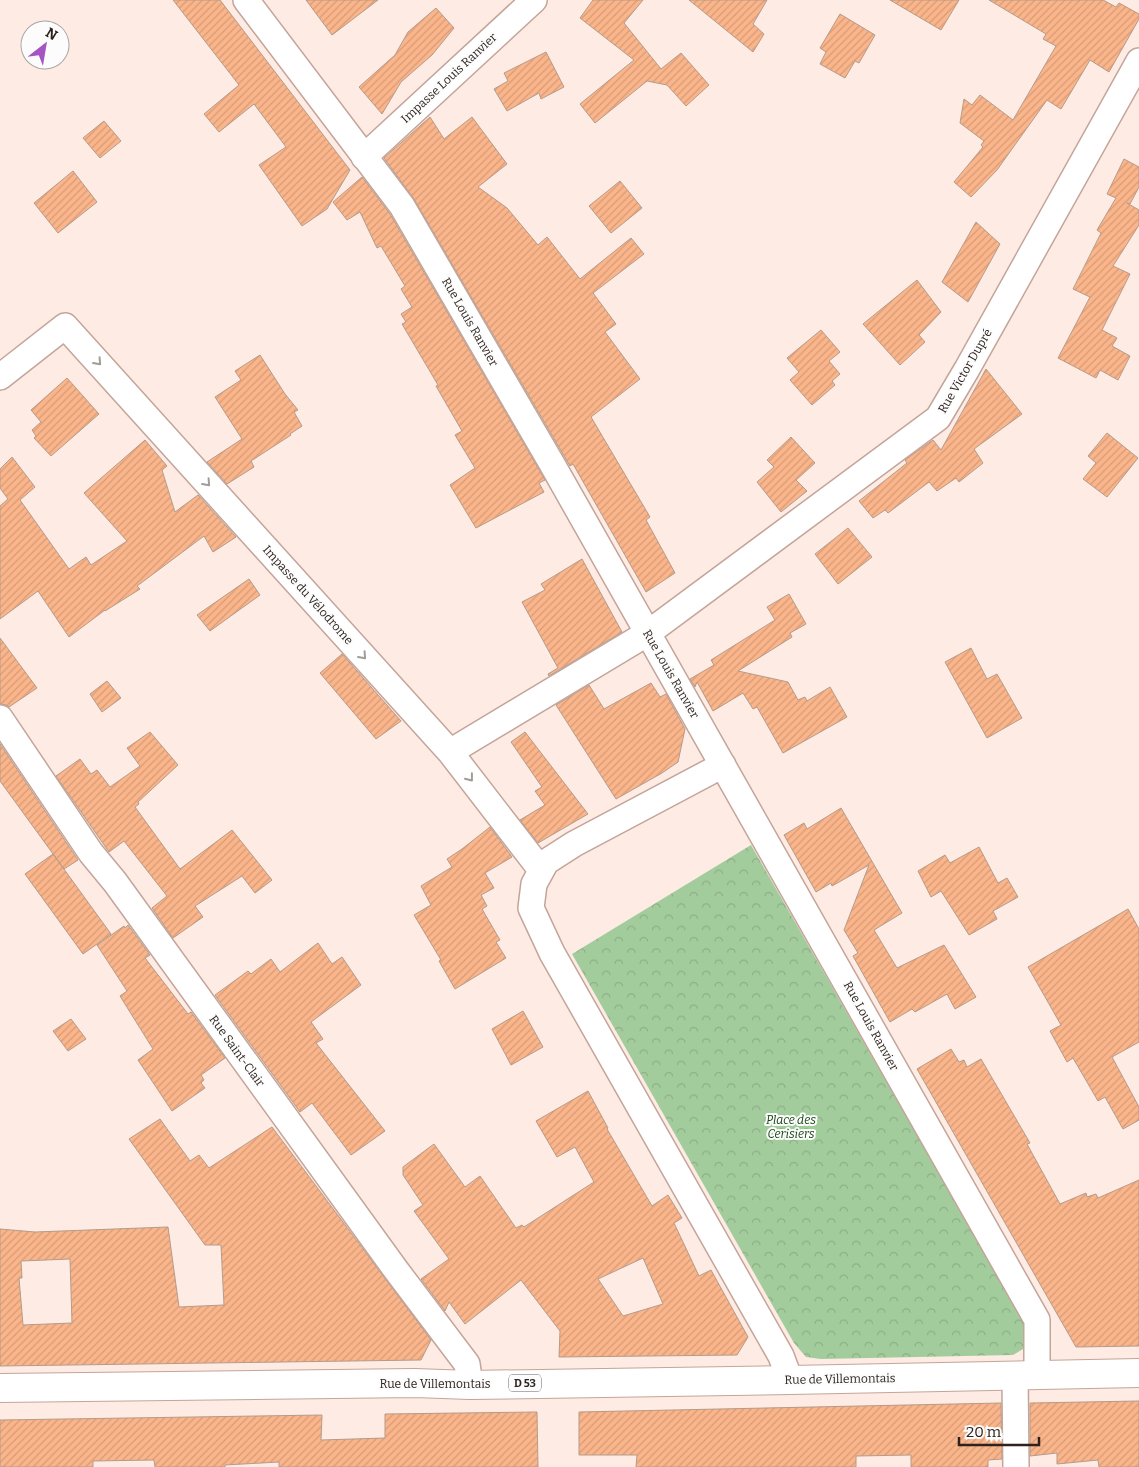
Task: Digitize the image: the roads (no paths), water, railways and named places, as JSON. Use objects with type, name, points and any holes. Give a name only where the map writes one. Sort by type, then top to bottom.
[{"type":"main road","name":"Rue de Villemontais","points":[[0,1388],[790,1380],[1139,1373]]},
{"type":"street","name":"Rue Louis Ranvier","points":[[246,0],[402,206],[552,464],[1037,1320],[1034,1375],[1016,1467]]},
{"type":"street","name":"Impasse Louis Ranvier","points":[[364,157],[534,0]]},
{"type":"street","name":"Rue Victor Dupré","points":[[450,752],[648,633],[938,418],[1139,61]]},
{"type":"street","name":"Impasse du Vélodrome","points":[[0,377],[65,326],[450,752],[541,870]]},
{"type":"street","name":"Rue Saint-Clair","points":[[0,718],[91,853],[115,882],[396,1270],[467,1364],[470,1384]]},
{"type":"street","points":[[723,765],[574,844],[546,862],[534,884],[531,908],[552,953],[781,1356],[790,1380]]},
{"type":"park label","name":"Place des Cerisiers","points":[[791,1127]]}]
